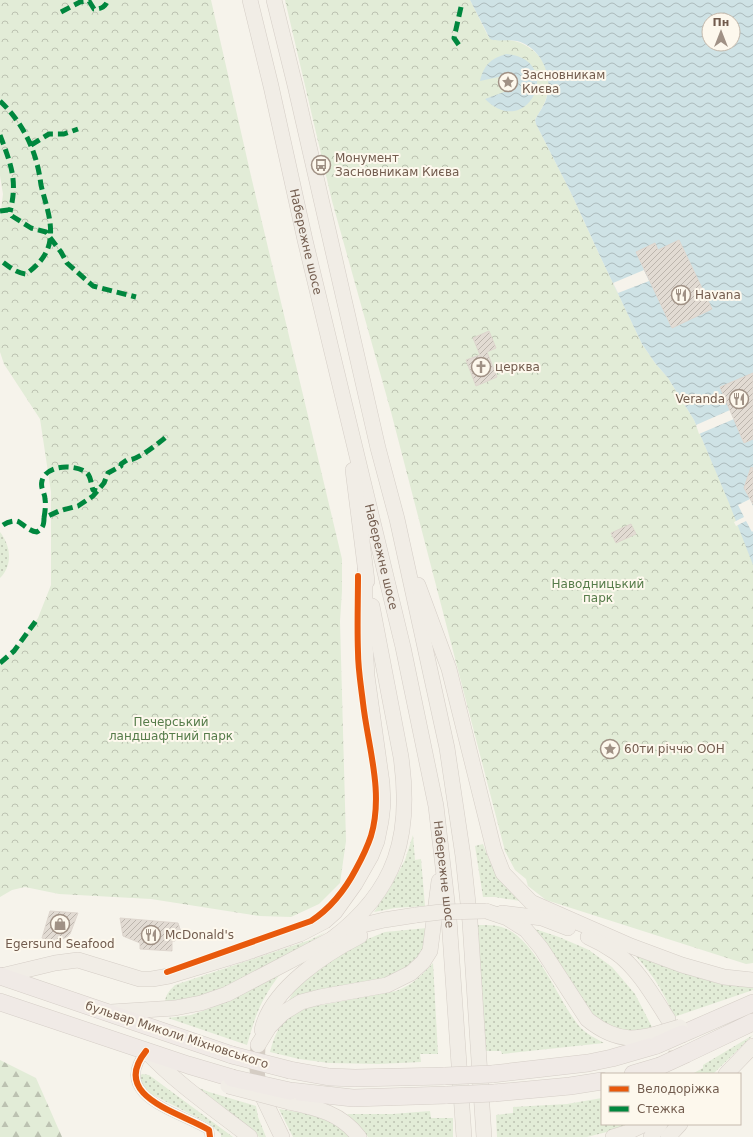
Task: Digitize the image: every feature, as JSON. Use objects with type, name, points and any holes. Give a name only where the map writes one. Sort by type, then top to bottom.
[{"type":"highway","name":"бульвар Миколи Міхновського","points":[[1,976],[232,1055],[290,1070],[329,1077],[355,1078],[492,1074],[588,1063],[612,1058],[656,1040],[677,1027],[722,1016],[753,1003]]},
{"type":"highway","name":"бульвар Миколи Міхновського","points":[[0,1002],[188,1065],[230,1082],[289,1097],[353,1098],[446,1096],[570,1086],[601,1081]]},
{"type":"highway","points":[[636,1073],[660,1066],[753,1022]]},
{"type":"main road","name":"Набережне шосе","points":[[250,0],[348,422],[374,522],[403,647],[436,806],[449,919],[464,1137]]},
{"type":"main road","name":"Набережне шосе","points":[[274,0],[378,448],[399,530],[441,719],[456,804],[470,922],[484,1137]]},
{"type":"main road","points":[[332,939],[358,917],[380,891],[392,869],[401,843],[405,807],[405,782],[401,757],[365,571],[355,496],[348,422]]},
{"type":"main road","points":[[399,530],[449,669],[494,850],[503,873],[531,902],[606,936],[682,965],[724,977],[753,980]]},
{"type":"main road","points":[[1,976],[55,963],[78,960],[140,978],[152,979],[169,976],[248,952],[300,934],[325,922],[335,912],[355,884],[371,856],[377,841],[383,804],[382,783],[366,676],[365,571]]},
{"type":"main road","points":[[416,914],[378,928],[352,940],[317,961],[286,988],[270,1010],[263,1026],[258,1045],[269,1027],[283,1013],[301,1002],[320,997],[387,985],[411,973],[422,962],[430,951],[442,854]]},
{"type":"main road","points":[[108,1012],[175,1008],[201,1003],[227,994],[332,939],[363,925],[416,914],[486,911],[542,918],[572,929],[616,953],[649,988],[677,1027]]},
{"type":"main road","points":[[486,911],[507,918],[526,930],[541,948],[587,1019],[594,1025],[615,1035],[656,1040]]},
{"type":"main road","points":[[606,936],[632,956],[650,978],[677,1027]]},
{"type":"main road","points":[[727,1073],[753,1046]]},
{"type":"main road","points":[[146,1051],[161,1067],[205,1104],[250,1137]]},
{"type":"main road","points":[[272,1137],[267,1124],[259,1089],[282,1137]]},
{"type":"main road","points":[[289,1097],[322,1109],[338,1118],[351,1127],[359,1137]]},
{"type":"main road","points":[[613,1137],[643,1125]]},
{"type":"main road","points":[[651,1137],[659,1125]]},
{"type":"main road","points":[[668,1137],[679,1125]]},
{"type":"street","points":[[146,1051],[140,1059],[135,1073],[136,1082],[146,1097],[173,1114],[209,1130],[210,1137]]},
{"type":"green space","name":"Печерський ландшафтний парк","points":[[0,0],[211,0],[251,176],[342,559],[340,621],[346,841],[340,883],[319,904],[291,917],[259,916],[151,899],[59,894],[25,887],[12,890],[0,897],[0,663],[14,651],[38,618],[51,585],[51,492],[40,419],[4,364],[0,352],[0,219],[3,194],[0,176]]},
{"type":"green space","name":"Наводницький парк","points":[[285,0],[470,0],[488,36],[493,40],[517,42],[527,46],[543,61],[547,71],[549,83],[546,99],[535,120],[536,124],[572,195],[642,344],[655,363],[668,378],[694,420],[753,558],[753,963],[746,964],[546,900],[528,886],[526,879],[515,870],[505,851],[391,412],[332,201]]},
{"type":"green space","points":[[0,532],[4,537],[8,549],[9,561],[0,578]]},
{"type":"green space","points":[[413,835],[415,860],[421,859],[425,906],[395,908],[374,912],[390,888],[405,860]]},
{"type":"green space","points":[[483,844],[498,875],[507,888],[520,901],[495,897],[483,897],[475,846]]},
{"type":"green space","points":[[477,925],[500,926],[518,936],[528,946],[537,959],[579,1026],[588,1034],[604,1043],[502,1054],[501,1051],[486,1051]]},
{"type":"green space","points":[[529,927],[559,937],[589,950],[612,967],[635,994],[652,1027],[638,1032],[613,1031],[590,1014]]},
{"type":"green space","points":[[427,928],[424,951],[397,977],[287,1003],[305,977],[358,943],[385,932]]},
{"type":"green space","points":[[326,932],[301,948],[224,987],[204,995],[165,1004],[168,993],[175,985],[310,940]]},
{"type":"green space","points":[[630,950],[753,985],[753,990],[674,1017],[666,998],[656,981]]},
{"type":"green space","points":[[433,963],[438,1054],[420,1054],[421,1062],[378,1064],[329,1063],[299,1059],[270,1052],[279,1028],[288,1018],[302,1010],[402,989],[421,976]]},
{"type":"green space","points":[[281,973],[270,988],[259,1009],[247,1045],[168,1018],[191,1015],[211,1008]]},
{"type":"green space","points":[[753,1035],[714,1073],[694,1073],[703,1068],[703,1065]]},
{"type":"green space","points":[[0,1060],[36,1078],[62,1137],[0,1137]]},
{"type":"green space","points":[[142,1074],[149,1075],[233,1137],[221,1137],[221,1134],[208,1123],[151,1094],[140,1083],[140,1076]]},
{"type":"green space","points":[[182,1081],[209,1092],[256,1106],[258,1117],[266,1137],[259,1137]]},
{"type":"green space","points":[[601,1098],[601,1125],[632,1125],[587,1137],[497,1137],[496,1115],[513,1113],[513,1107],[567,1104]]},
{"type":"green space","points":[[279,1109],[326,1120],[352,1137],[293,1137]]},
{"type":"green space","points":[[430,1111],[431,1118],[453,1118],[453,1137],[368,1137],[347,1114],[393,1114]]},
{"type":"water","points":[[470,0],[753,0],[753,565],[694,420],[668,378],[655,363],[642,344],[572,195],[536,124],[535,120],[545,102],[548,88],[548,79],[543,62],[532,49],[525,44],[514,40],[490,39]]},
{"type":"water","points":[[506,54],[524,59],[534,69],[537,82],[534,94],[526,105],[515,111],[501,110],[485,99],[512,89],[508,75],[480,81],[488,63]]},
{"type":"pier","points":[[644,270],[649,281],[618,293],[613,283]]},
{"type":"pier","points":[[730,410],[734,419],[699,434],[696,425]]},
{"type":"pier","points":[[750,499],[753,506],[752,532],[746,521],[736,526],[734,522],[744,517],[738,505]]},
{"type":"building","name":"Havana","points":[[679,240],[712,309],[672,328],[636,252],[655,243],[658,250]]},
{"type":"building","name":"церква","points":[[489,331],[496,348],[487,352],[497,377],[476,386],[466,360],[480,355],[473,338]]},
{"type":"building","name":"Veranda","points":[[753,373],[753,439],[744,443],[720,387]]},
{"type":"building","points":[[751,467],[753,468],[753,504],[744,488]]},
{"type":"building","points":[[631,524],[636,534],[616,543],[611,533]]},
{"type":"building","name":"Egersund Seafood","points":[[50,911],[78,913],[70,934],[67,937],[54,942],[42,938]]},
{"type":"building","name":"McDonald's","points":[[120,918],[178,923],[182,935],[176,935],[175,941],[172,941],[172,951],[140,949],[140,943],[123,936]]},
{"type":"tunnel","points":[[671,1028],[676,1050],[677,1073]]},
{"type":"tunnel","points":[[258,1045],[257,1069],[259,1089]]},
{"type":"marked path","points":[[61,12],[80,2],[89,1],[94,9],[99,9],[103,7],[108,0]]},
{"type":"marked path","points":[[461,7],[454,38],[461,48]]},
{"type":"marked path","points":[[0,101],[18,122],[31,146],[49,215],[51,230],[49,245],[43,258],[26,274],[15,271],[0,260]]},
{"type":"marked path","points":[[31,145],[49,134],[64,134],[78,129]]},
{"type":"marked path","points":[[0,135],[12,173],[13,191],[10,212]]},
{"type":"marked path","points":[[0,211],[8,210],[12,216],[31,228],[46,232],[61,252],[67,263],[93,286],[136,297]]},
{"type":"marked path","points":[[3,525],[17,521],[30,530],[37,532],[43,526],[44,518],[59,511],[78,506],[93,496],[104,483],[108,473],[121,466],[121,464],[127,460],[137,458],[169,435]]},
{"type":"marked path","points":[[44,518],[45,497],[42,488],[42,481],[49,471],[62,467],[82,470],[87,473],[93,490],[97,491]]},
{"type":"marked path","points":[[0,663],[14,651],[38,618]]},
{"type":"cycle path","points":[[167,972],[311,921],[337,898],[352,877],[368,845],[375,819],[376,786],[358,665],[358,576]]},
{"type":"cycle path","points":[[146,1051],[137,1067],[136,1080],[142,1091],[153,1101],[209,1130],[210,1137]]},
{"type":"place","name":"Засновникам Києва","points":[[508,82]]},
{"type":"place","name":"Монумент Засновникам Києва","points":[[321,165]]},
{"type":"place","name":"Havana","points":[[681,295]]},
{"type":"place","name":"церква","points":[[481,367]]},
{"type":"place","name":"Veranda","points":[[739,399]]},
{"type":"place","name":"60ти річчю ООН","points":[[610,749]]},
{"type":"place","name":"Egersund Seafood","points":[[60,924]]},
{"type":"place","name":"McDonald's","points":[[151,935]]}]
